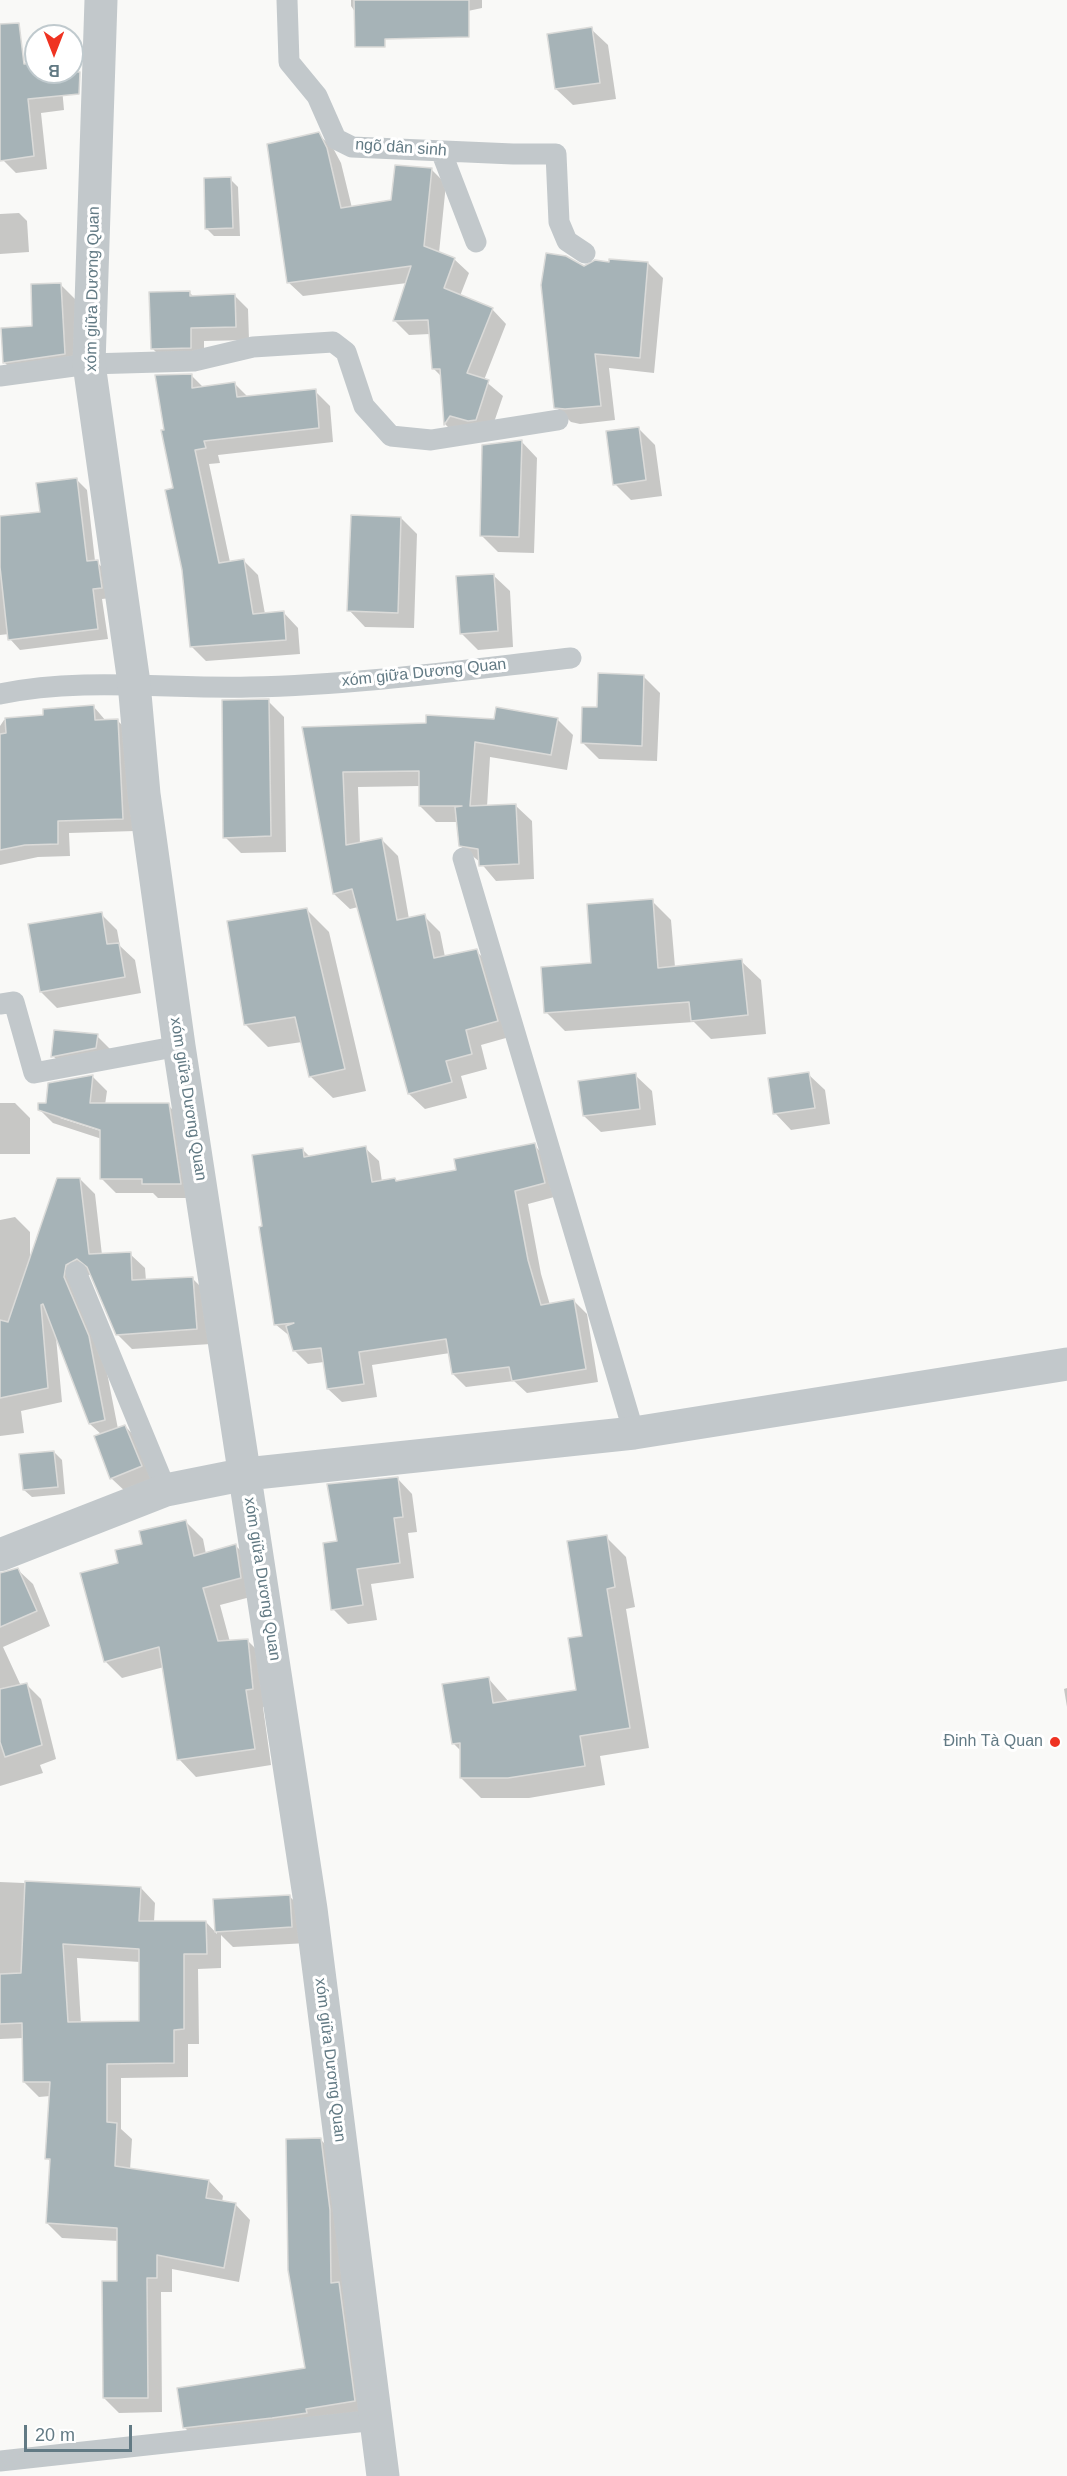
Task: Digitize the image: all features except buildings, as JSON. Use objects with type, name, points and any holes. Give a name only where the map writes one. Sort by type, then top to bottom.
[{"type":"street","name":"xóm giữa Dương Quan","points":[[101,0],[89,364],[134,683],[144,794],[179,1046],[311,1910],[383,2476]]},
{"type":"street","points":[[0,1555],[166,1490],[246,1474],[634,1433],[1067,1364]]},
{"type":"lane","name":"ngõ dân sinh","points":[[288,0],[287,54],[289,62],[317,96],[336,139],[352,147],[556,154],[559,222],[567,241],[585,253]]},
{"type":"lane","points":[[441,151],[476,242]]},
{"type":"lane","points":[[0,376],[89,364],[194,361],[253,347],[333,342],[346,352],[364,406],[391,436],[431,440],[558,420]]},
{"type":"lane","name":"xóm giữa Dương Quan","points":[[0,694],[134,683],[248,687],[319,684],[571,658]]},
{"type":"lane","points":[[463,858],[634,1433]]},
{"type":"lane","points":[[0,1004],[14,1002],[34,1073],[179,1046]]},
{"type":"lane","points":[[76,1272],[166,1490]]},
{"type":"lane","points":[[6,2466],[375,2420]]},
{"type":"place","name":"Đinh Tà Quan","points":[[1055,1742]]}]
